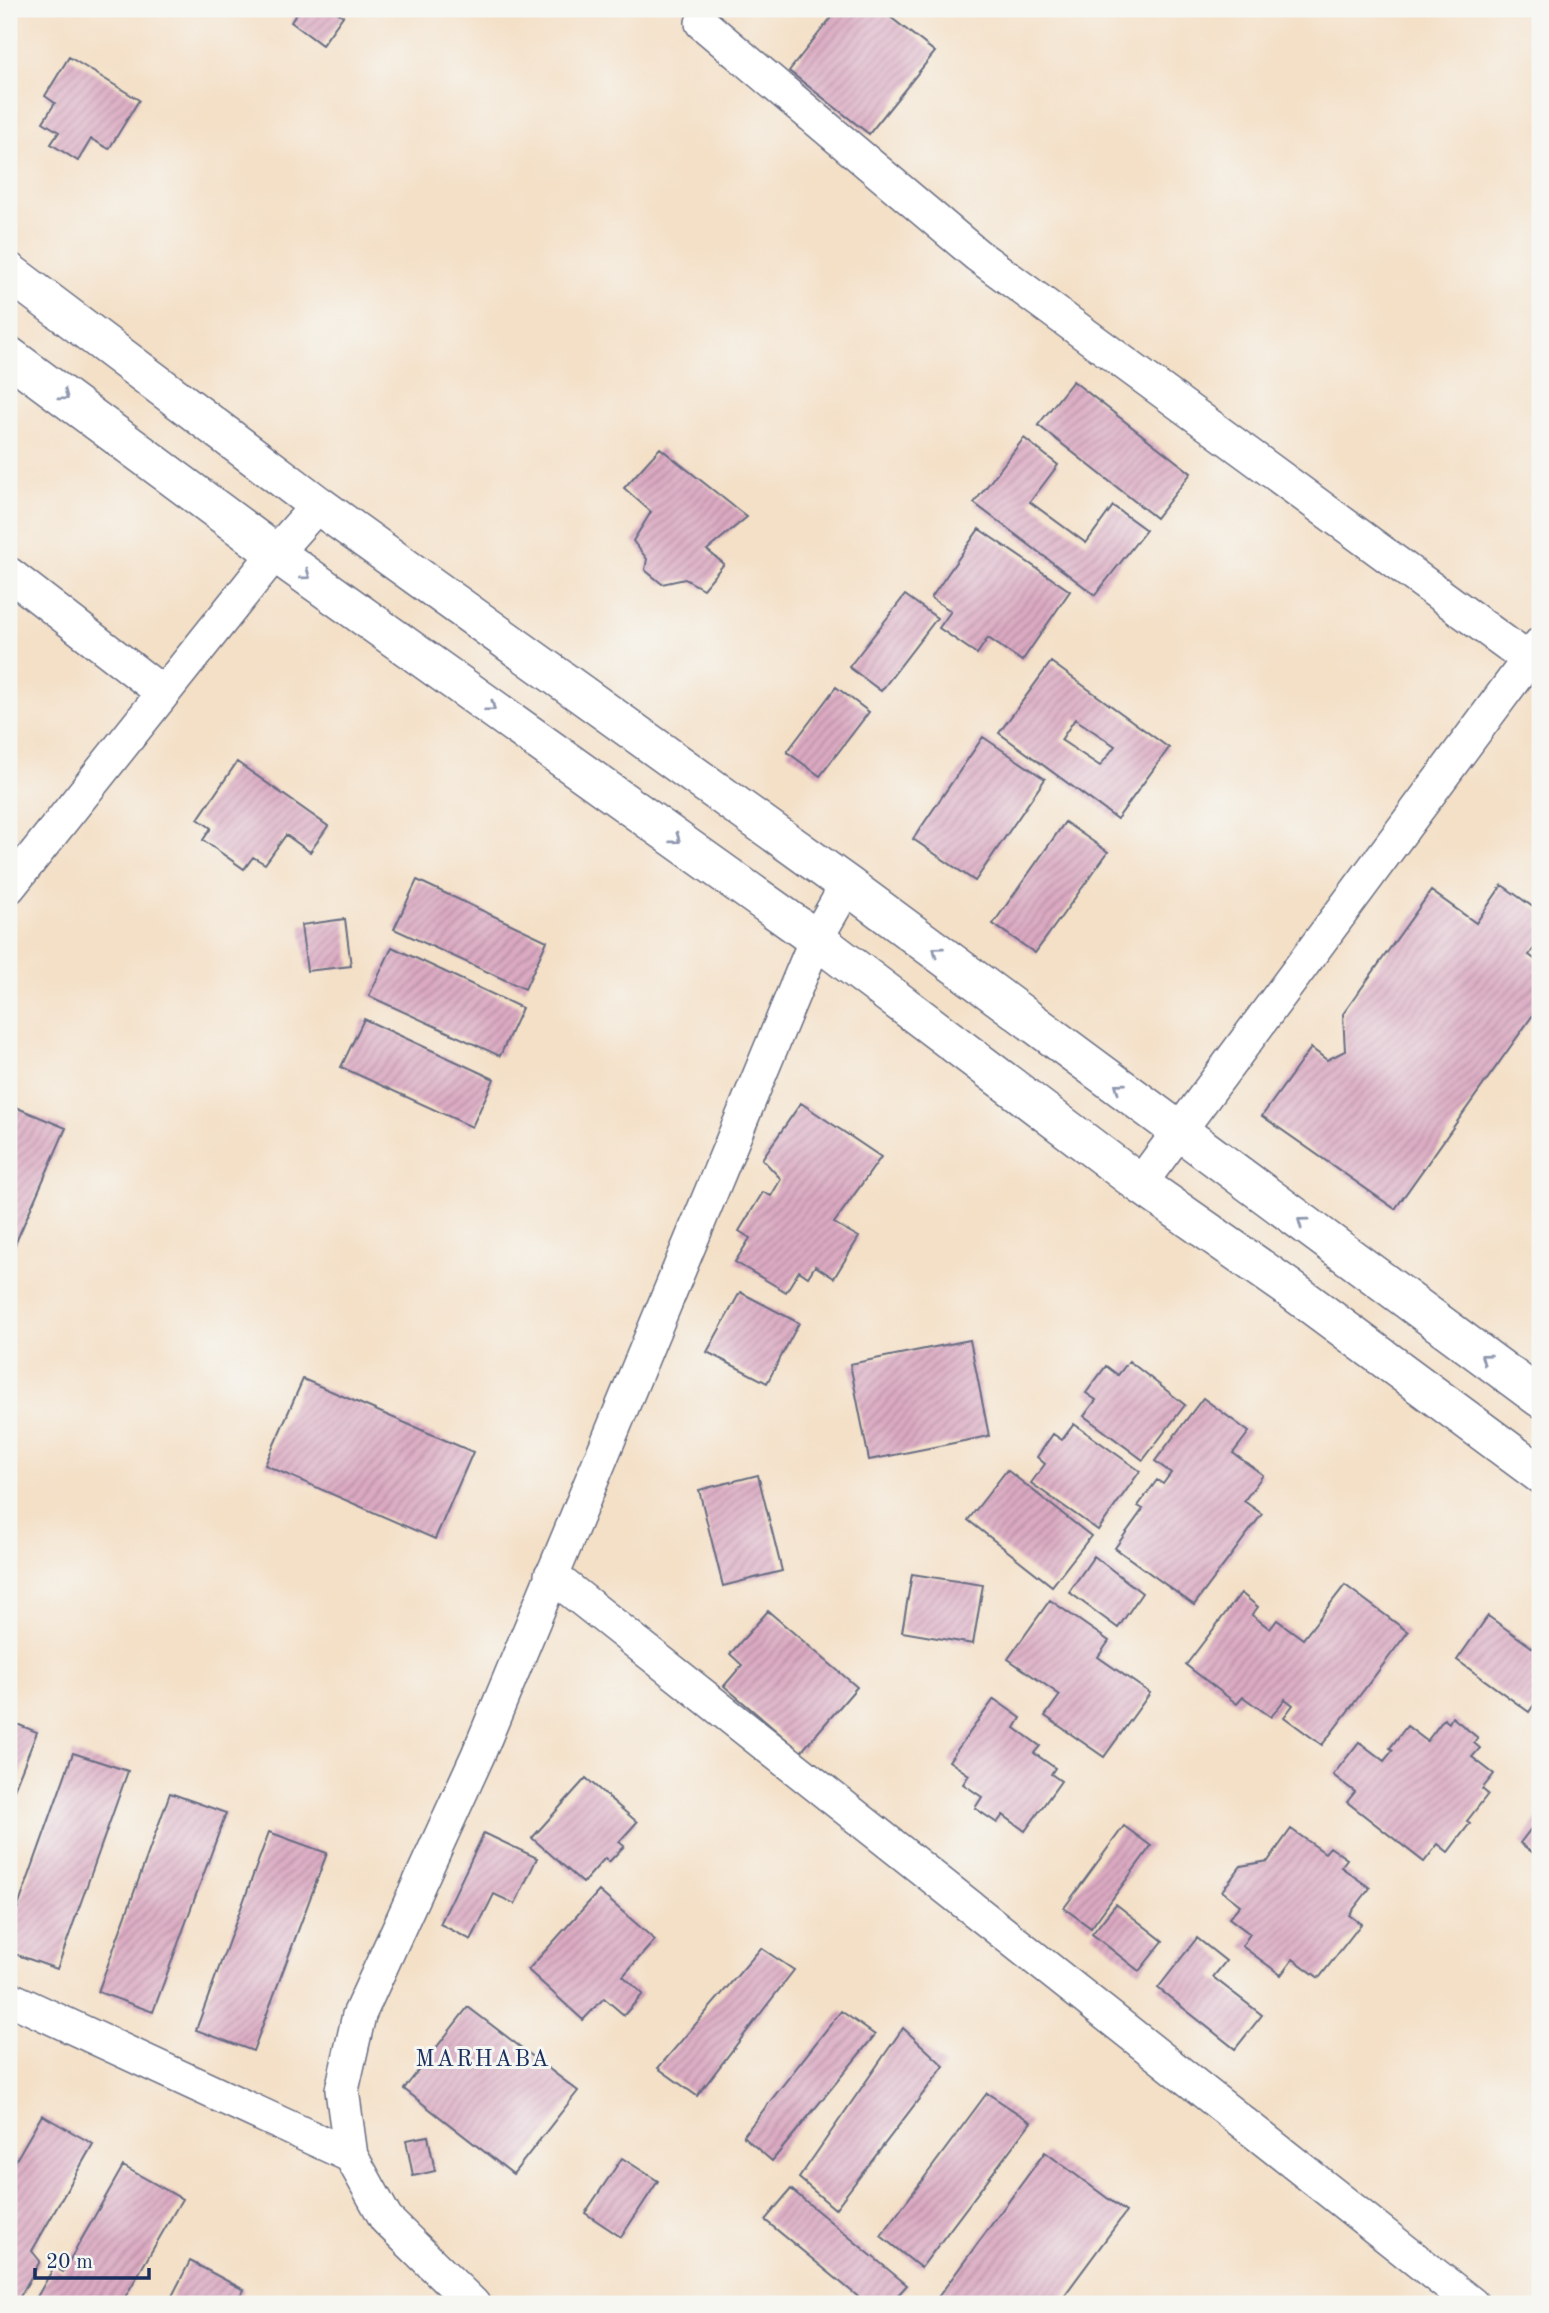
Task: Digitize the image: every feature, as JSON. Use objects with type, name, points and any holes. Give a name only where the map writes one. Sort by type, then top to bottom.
[{"type":"street","points":[[699,13],[977,255],[1536,657],[1140,1184]]},
{"type":"street","points":[[9,272],[318,505],[847,885],[1540,1398]]},
{"type":"street","points":[[9,355],[275,553],[816,939],[1140,1184],[1297,1294],[1540,1474]]},
{"type":"street","points":[[9,887],[275,553],[318,505]]},
{"type":"street","points":[[9,574],[163,693]]},
{"type":"street","points":[[473,2304],[386,2220],[351,2156],[342,2090],[359,2015],[478,1755],[816,939],[847,885]]},
{"type":"street","points":[[551,1575],[1472,2304]]},
{"type":"street","points":[[9,1998],[351,2156]]},
{"type":"building","points":[[300,9],[338,9],[336,11],[343,16],[322,45],[291,22]]},
{"type":"building","points":[[838,9],[880,9],[935,52],[869,134],[789,71]]},
{"type":"building","points":[[69,57],[139,100],[109,149],[91,139],[78,161],[51,144],[59,132],[43,122],[55,103],[45,96]]},
{"type":"building","points":[[1073,381],[1191,473],[1156,518],[1038,425]]},
{"type":"building","points":[[1024,438],[1058,465],[1030,502],[1086,543],[1113,506],[1146,530],[1095,595],[974,503]]},
{"type":"building","points":[[660,448],[747,517],[707,550],[724,564],[703,589],[685,579],[662,584],[645,570],[647,559],[633,541],[651,512],[624,488]]},
{"type":"building","points":[[979,529],[1070,591],[1022,661],[988,638],[977,654],[939,628],[951,611],[931,598]]},
{"type":"building","points":[[905,595],[937,618],[881,691],[849,667]]},
{"type":"building","points":[[1051,662],[1169,748],[1117,819],[999,733]],"holes":[[[1075,719],[1115,746],[1100,766],[1061,740]]]},
{"type":"building","points":[[836,687],[869,712],[820,776],[787,752]]},
{"type":"building","points":[[983,737],[1045,779],[975,881],[913,839]]},
{"type":"building","points":[[237,762],[328,826],[310,852],[286,835],[265,864],[253,857],[244,869],[203,840],[211,828],[198,819]]},
{"type":"building","points":[[1065,822],[1108,852],[1035,953],[993,924]]},
{"type":"building","points":[[417,880],[547,941],[525,989],[394,929]]},
{"type":"building","points":[[1502,885],[1540,912],[1540,940],[1529,955],[1540,963],[1540,1005],[1395,1209],[1262,1116],[1311,1048],[1327,1060],[1345,1051],[1343,1014],[1431,891],[1476,923]]},
{"type":"building","points":[[345,919],[351,966],[307,971],[301,925]]},
{"type":"building","points":[[392,947],[522,1008],[500,1056],[369,996]]},
{"type":"building","points":[[364,1019],[494,1079],[472,1127],[341,1067]]},
{"type":"building","points":[[801,1103],[881,1157],[834,1223],[859,1237],[834,1278],[815,1266],[808,1277],[799,1271],[786,1292],[735,1262],[750,1238],[739,1231],[763,1192],[771,1196],[781,1179],[762,1159]]},
{"type":"building","points":[[15,1107],[66,1128],[9,1258],[9,1122]]},
{"type":"building","points":[[740,1292],[799,1323],[767,1383],[707,1352]]},
{"type":"building","points":[[970,1340],[989,1436],[869,1460],[850,1364]]},
{"type":"building","points":[[1129,1361],[1185,1405],[1143,1460],[1084,1416],[1096,1400],[1086,1393],[1106,1366],[1118,1375]]},
{"type":"building","points":[[303,1379],[473,1452],[435,1539],[265,1465]]},
{"type":"building","points":[[1203,1398],[1249,1432],[1233,1453],[1263,1475],[1244,1501],[1262,1514],[1194,1605],[1115,1548],[1143,1509],[1138,1506],[1157,1480],[1163,1484],[1171,1473],[1155,1461]]},
{"type":"building","points":[[1074,1424],[1140,1471],[1098,1530],[1031,1483],[1045,1464],[1037,1457],[1053,1434],[1062,1440]]},
{"type":"building","points":[[1007,1470],[1091,1536],[1052,1586],[968,1520]]},
{"type":"building","points":[[758,1475],[782,1571],[723,1586],[699,1490]]},
{"type":"building","points":[[1094,1556],[1142,1593],[1118,1628],[1069,1592]]},
{"type":"building","points":[[912,1574],[983,1585],[973,1644],[902,1632]]},
{"type":"building","points":[[1345,1585],[1408,1632],[1322,1745],[1284,1717],[1293,1705],[1285,1699],[1271,1717],[1243,1697],[1237,1704],[1186,1665],[1241,1593],[1258,1607],[1252,1615],[1270,1629],[1277,1620],[1303,1639]]},
{"type":"building","points":[[1050,1600],[1109,1641],[1098,1657],[1150,1693],[1104,1757],[1045,1716],[1060,1695],[1008,1659]]},
{"type":"building","points":[[768,1611],[857,1687],[801,1752],[724,1686],[742,1665],[730,1654]]},
{"type":"building","points":[[1488,1616],[1540,1653],[1540,1696],[1529,1712],[1457,1660]]},
{"type":"building","points":[[994,1699],[1021,1718],[1015,1728],[1040,1746],[1034,1753],[1055,1768],[1051,1774],[1061,1781],[1025,1831],[1003,1815],[997,1823],[975,1808],[982,1797],[963,1784],[969,1775],[949,1761]]},
{"type":"building","points":[[1452,1717],[1478,1738],[1474,1743],[1480,1748],[1472,1757],[1494,1774],[1482,1789],[1488,1794],[1448,1852],[1438,1844],[1424,1862],[1347,1802],[1355,1792],[1333,1775],[1359,1742],[1384,1761],[1393,1750],[1390,1748],[1407,1726],[1427,1741],[1444,1719],[1449,1723]]},
{"type":"building","points":[[9,1721],[37,1732],[9,1802]]},
{"type":"building","points":[[73,1753],[128,1771],[57,1969],[9,1952],[9,1932]]},
{"type":"building","points":[[586,1778],[637,1822],[619,1842],[624,1846],[609,1862],[605,1858],[583,1883],[532,1838]]},
{"type":"building","points":[[170,1793],[226,1813],[153,2012],[98,1992]]},
{"type":"building","points":[[1540,1817],[1540,1858],[1520,1843]]},
{"type":"building","points":[[1124,1826],[1151,1846],[1091,1928],[1064,1908]]},
{"type":"building","points":[[1291,1829],[1325,1853],[1330,1847],[1347,1859],[1341,1867],[1370,1888],[1349,1915],[1361,1924],[1319,1978],[1293,1959],[1281,1975],[1242,1946],[1250,1934],[1229,1918],[1240,1905],[1222,1891],[1241,1866],[1268,1861]]},
{"type":"building","points":[[269,1832],[327,1853],[253,2051],[196,2030]]},
{"type":"building","points":[[484,1833],[537,1858],[515,1904],[494,1894],[471,1940],[440,1924]]},
{"type":"building","points":[[599,1891],[655,1940],[623,1976],[643,1994],[624,2015],[604,1998],[583,2020],[528,1970]]},
{"type":"building","points":[[1116,1904],[1163,1941],[1139,1971],[1092,1934]]},
{"type":"building","points":[[1197,1938],[1226,1961],[1213,1977],[1262,2015],[1235,2049],[1158,1988]]},
{"type":"building","points":[[761,1948],[794,1970],[697,2096],[658,2068]]},
{"type":"building","points":[[468,2007],[578,2091],[513,2174],[404,2089]]},
{"type":"building","points":[[841,2011],[875,2035],[772,2161],[743,2136]]},
{"type":"building","points":[[903,2028],[944,2066],[835,2209],[799,2178]]},
{"type":"building","points":[[987,2093],[1031,2122],[921,2268],[881,2236]]},
{"type":"building","points":[[42,2115],[93,2144],[32,2251],[40,2261],[16,2304],[9,2304],[9,2172]]},
{"type":"building","points":[[428,2136],[435,2171],[413,2176],[406,2140]]},
{"type":"building","points":[[1045,2152],[1126,2212],[1058,2304],[933,2304]]},
{"type":"building","points":[[622,2158],[658,2181],[621,2237],[585,2213]]},
{"type":"building","points":[[123,2166],[182,2199],[121,2304],[33,2304],[54,2267],[63,2272]]},
{"type":"building","points":[[791,2189],[907,2285],[890,2304],[867,2304],[765,2220]]},
{"type":"building","points":[[190,2261],[244,2290],[236,2304],[168,2304]]},
{"type":"district","name":"MARHABA","points":[[483,2059]]}]
